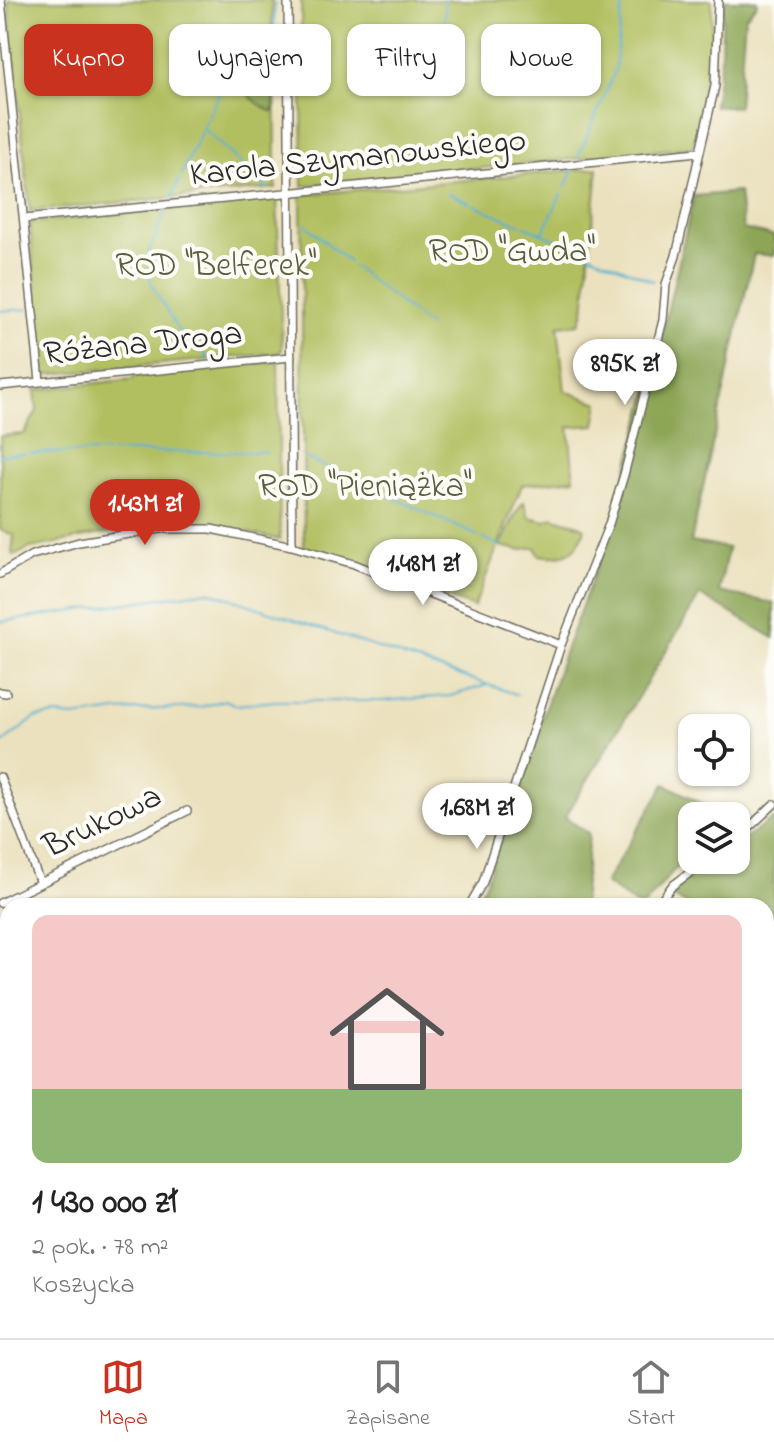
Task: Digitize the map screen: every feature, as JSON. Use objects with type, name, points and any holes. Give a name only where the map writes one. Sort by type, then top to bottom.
[{"type":"street","points":[[1,0],[40,381]]},
{"type":"street","points":[[288,0],[292,546]]},
{"type":"street","points":[[474,898],[483,882],[561,645],[609,524],[624,475],[663,320],[666,284],[676,256],[715,86],[718,0]]},
{"type":"street","name":"Karola Szymanowskiego","points":[[24,219],[698,152]]},
{"type":"street","name":"Różana Droga","points":[[0,386],[291,357]]},
{"type":"street","points":[[0,574],[32,555],[79,542],[160,529],[211,529],[292,546],[380,573],[561,645]]},
{"type":"street","points":[[0,777],[40,883]]},
{"type":"street","points":[[750,827],[774,804]]},
{"type":"street","name":"Brukowa","points":[[10,898],[187,811]]},
{"type":"street","points":[[663,898],[672,886],[688,874]]},
{"type":"green space","points":[[8,0],[272,0],[272,24],[169,24],[169,96],[275,96],[276,188],[30,211]]},
{"type":"green space","points":[[301,0],[712,0],[711,47],[693,147],[303,186],[302,96],[331,96],[331,24],[301,24]]},
{"type":"green space","points":[[723,0],[757,0],[745,17],[738,107],[714,106],[721,57]]},
{"type":"green space","points":[[250,96],[274,96],[274,112],[268,110]]},
{"type":"green space","name":"ROD \"Gwda\"","points":[[598,168],[584,312],[579,324],[558,326],[565,391],[599,403],[595,425],[569,427],[574,479],[522,485],[474,607],[304,547],[301,195]]},
{"type":"green space","points":[[739,192],[743,229],[774,236],[774,256],[754,254],[691,542],[728,548],[719,592],[774,603],[774,638],[700,595],[565,817],[589,834],[584,898],[476,898],[485,885],[564,653],[610,532],[651,382],[694,196]]},
{"type":"green space","name":"ROD \"Belferek\"","points":[[277,197],[282,350],[278,353],[43,375],[30,223]]},
{"type":"green space","name":"ROD \"Pieniążka\"","points":[[278,361],[280,540],[216,527],[152,526],[30,548],[14,556],[14,535],[0,530],[0,436],[24,434],[37,411],[35,390]]},
{"type":"green space","points":[[524,502],[529,517],[545,521],[554,517],[585,528],[574,549],[563,555],[548,556],[539,555],[535,547],[519,550],[500,546]]},
{"type":"green space","points":[[665,784],[699,802],[678,802],[678,867],[651,898],[627,898],[605,883]]},
{"type":"green space","points":[[774,818],[774,898],[671,896],[695,874],[750,874],[750,835]]},
{"type":"waterway","points":[[445,0],[445,24]]},
{"type":"waterway","points":[[578,157],[615,71],[623,0]]},
{"type":"waterway","points":[[274,24],[275,3]]},
{"type":"waterway","points":[[211,110],[218,96]]},
{"type":"waterway","points":[[181,176],[210,112]]},
{"type":"waterway","points":[[203,128],[268,189]]},
{"type":"waterway","points":[[565,187],[573,169]]},
{"type":"waterway","points":[[172,197],[179,180]]},
{"type":"waterway","points":[[448,193],[470,203]]},
{"type":"waterway","points":[[543,233],[561,194]]},
{"type":"waterway","points":[[474,205],[521,225]]},
{"type":"waterway","points":[[167,208],[148,254],[151,284],[178,330],[208,358]]},
{"type":"waterway","points":[[305,224],[349,262]]},
{"type":"waterway","points":[[525,226],[566,244]]},
{"type":"waterway","points":[[571,246],[653,281]]},
{"type":"waterway","points":[[353,266],[430,327]]},
{"type":"waterway","points":[[0,311],[28,309]]},
{"type":"waterway","points":[[31,453],[106,452]]},
{"type":"waterway","points":[[111,452],[266,452]]},
{"type":"waterway","points":[[0,455],[25,453]]},
{"type":"waterway","points":[[306,458],[478,536]]},
{"type":"waterway","points":[[483,538],[500,546]]},
{"type":"waterway","points":[[0,622],[208,591],[518,695]]},
{"type":"waterway","points":[[0,745],[35,718],[55,715],[74,717],[117,711],[201,707],[225,700],[236,705],[275,701],[381,701],[450,696],[487,685]]}]
